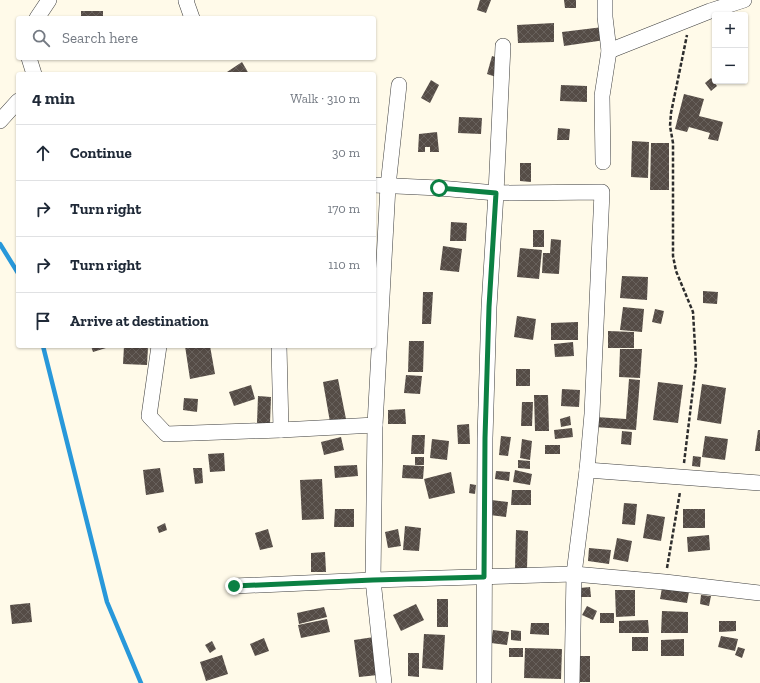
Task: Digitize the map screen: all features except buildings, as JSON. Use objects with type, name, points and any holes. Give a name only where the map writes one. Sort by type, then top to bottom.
[{"type":"street","points":[[38,16],[48,0]]},
{"type":"street","points":[[187,0],[186,1],[191,16]]},
{"type":"street","points":[[603,162],[602,96],[609,51],[605,17],[605,0]]},
{"type":"street","points":[[609,51],[690,18],[709,5],[744,0]]},
{"type":"street","points":[[484,683],[485,438],[489,307],[503,46]]},
{"type":"street","points":[[30,60],[33,72]]},
{"type":"street","points":[[384,683],[373,580],[375,425],[381,186],[398,85]]},
{"type":"street","points":[[0,121],[16,103]]},
{"type":"street","points":[[381,186],[439,188],[496,193],[602,192],[592,414],[587,470],[574,574],[572,683]]},
{"type":"street","points":[[159,348],[149,416],[166,434],[375,425]]},
{"type":"street","points":[[279,348],[281,430]]},
{"type":"street","points":[[587,470],[760,483]]},
{"type":"street","points":[[234,586],[574,574],[665,582],[760,593]]},
{"type":"path","points":[[665,582],[682,477],[696,364],[693,312],[676,271],[672,256],[673,143],[670,126],[671,113],[690,18]]},
{"type":"waterway","points":[[0,244],[16,270]]},
{"type":"waterway","points":[[44,348],[107,602],[141,683]]},
{"type":"route","points":[[234,586],[484,577],[485,438],[489,307],[496,193],[439,188]]}]
